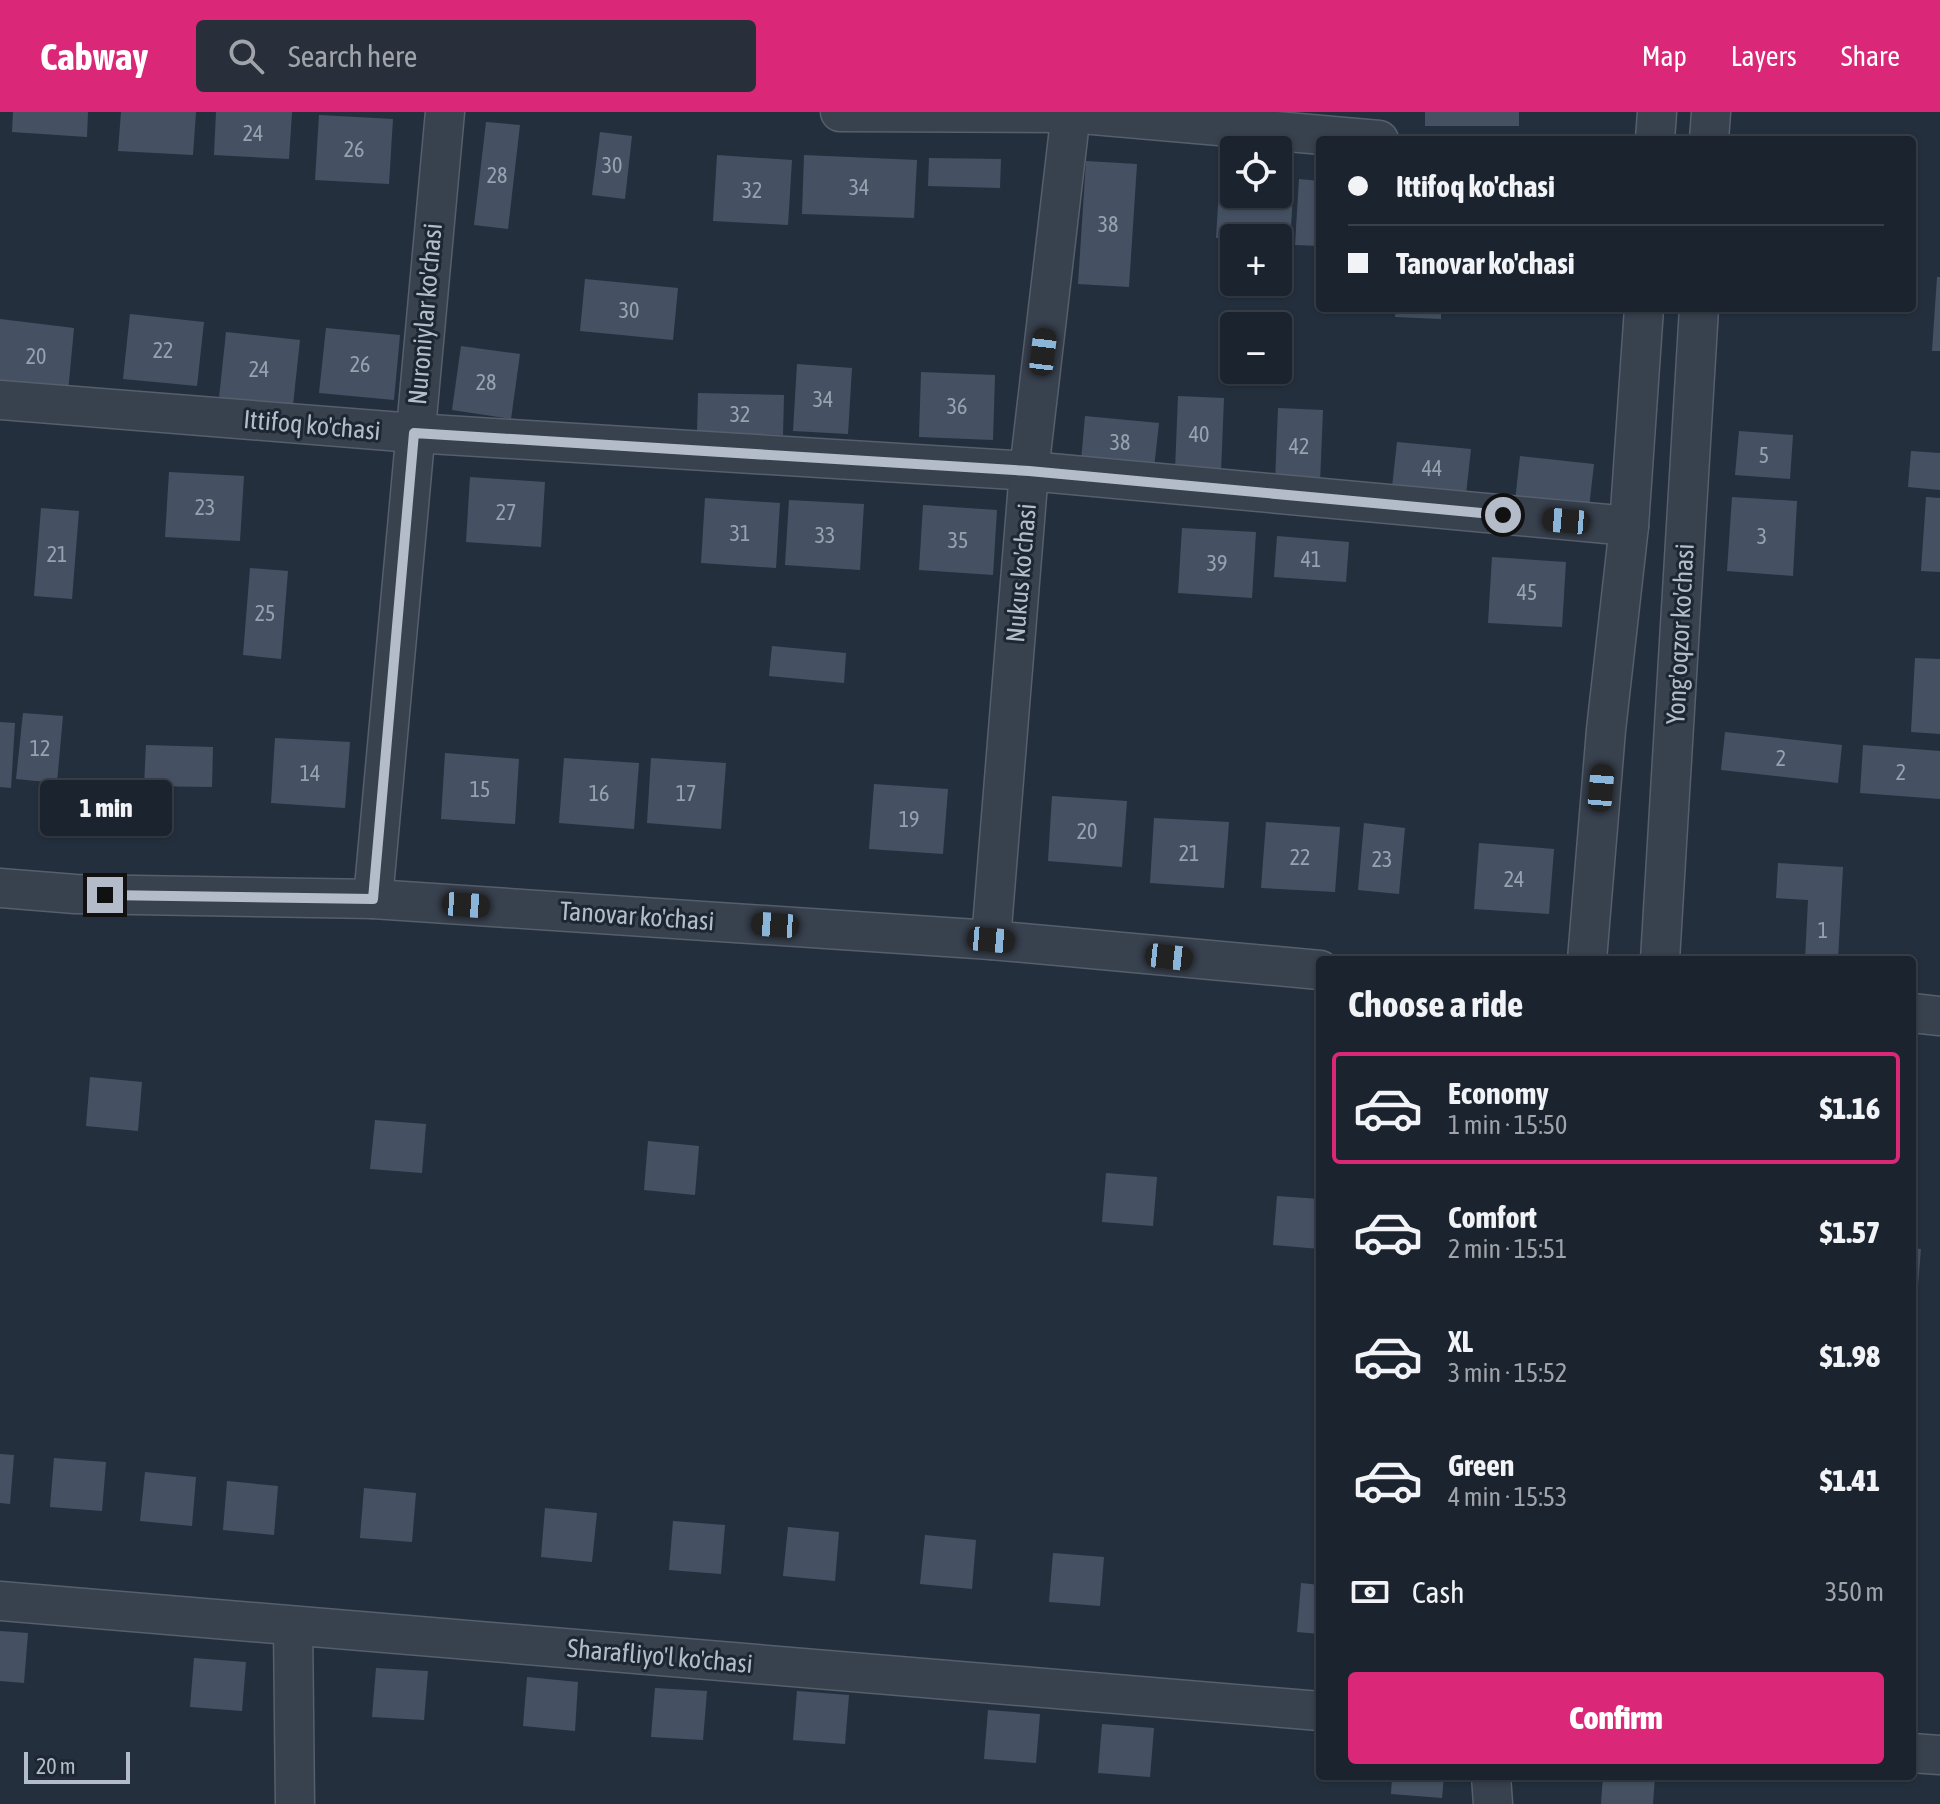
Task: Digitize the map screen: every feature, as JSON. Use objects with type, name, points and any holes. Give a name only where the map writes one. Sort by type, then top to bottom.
[{"type":"street","name":"Nuroniylar ko'chasi","points":[[373,899],[445,112]]},
{"type":"street","points":[[840,112],[1070,113],[1333,136]]},
{"type":"street","points":[[1655,136],[1657,112]]},
{"type":"street","points":[[1709,136],[1711,112]]},
{"type":"street","name":"Nukus ko'chasi","points":[[991,940],[1029,471],[1070,113]]},
{"type":"street","points":[[1587,956],[1606,730],[1629,526],[1644,312]]},
{"type":"street","name":"Yong'oqzor ko'chasi","points":[[1660,956],[1699,312]]},
{"type":"street","name":"Ittifoq ko'chasi","points":[[0,400],[414,433],[1029,471],[1629,526]]},
{"type":"street","name":"Tanovar ko'chasi","points":[[0,888],[75,894],[373,899],[991,940],[1316,970]]},
{"type":"street","points":[[1916,1013],[1940,1016]]},
{"type":"street","name":"Sharafliyo'l ko'chasi","points":[[0,1601],[1316,1711]]},
{"type":"street","points":[[293,1626],[295,1804]]},
{"type":"street","points":[[1916,1753],[1940,1755]]},
{"type":"street","points":[[1491,1780],[1493,1804]]},
{"type":"building","points":[[13,112],[88,112],[87,137],[12,132]]},
{"type":"building","points":[[121,112],[196,112],[193,155],[118,151]]},
{"type":"building","points":[[216,112],[292,112],[289,159],[214,155]]},
{"type":"building","points":[[1425,112],[1519,112],[1519,126],[1425,126]]},
{"type":"building","points":[[319,115],[393,119],[389,184],[315,180]]},
{"type":"building","points":[[486,122],[520,125],[508,229],[474,225]]},
{"type":"building","points":[[600,132],[632,136],[625,199],[592,195]]},
{"type":"building","points":[[717,155],[792,160],[788,225],[713,221]]},
{"type":"building","points":[[804,155],[917,160],[914,218],[802,214]]},
{"type":"building","points":[[929,158],[1001,159],[1000,188],[928,186]]},
{"type":"building","points":[[1086,161],[1137,164],[1129,287],[1078,284]]},
{"type":"building","points":[[1220,173],[1220,208],[1292,208],[1294,178],[1291,224],[1220,224],[1220,238],[1216,238]]},
{"type":"building","points":[[1299,179],[1316,181],[1316,246],[1295,245]]},
{"type":"building","points":[[1937,277],[1940,277],[1940,351],[1932,351]]},
{"type":"building","points":[[585,279],[678,288],[673,340],[580,331]]},
{"type":"building","points":[[1396,312],[1441,312],[1441,319],[1395,317]]},
{"type":"building","points":[[130,314],[204,322],[197,386],[123,379]]},
{"type":"building","points":[[0,319],[74,328],[68,392],[0,385]]},
{"type":"building","points":[[326,328],[400,335],[394,400],[319,393]]},
{"type":"building","points":[[226,332],[300,340],[293,405],[219,398]]},
{"type":"building","points":[[461,346],[520,354],[511,419],[452,410]]},
{"type":"building","points":[[797,364],[852,368],[848,434],[793,431]]},
{"type":"building","points":[[921,372],[995,375],[993,440],[919,437]]},
{"type":"building","points":[[698,393],[784,395],[783,435],[697,433]]},
{"type":"building","points":[[1178,396],[1224,398],[1221,472],[1175,470]]},
{"type":"building","points":[[1278,408],[1323,410],[1320,483],[1275,482]]},
{"type":"building","points":[[1085,416],[1159,423],[1154,468],[1081,461]]},
{"type":"building","points":[[1739,431],[1793,435],[1790,479],[1735,475]]},
{"type":"building","points":[[1397,442],[1471,449],[1466,494],[1392,487]]},
{"type":"building","points":[[1911,451],[1940,453],[1940,490],[1908,487]]},
{"type":"building","points":[[1520,456],[1594,464],[1589,508],[1515,501]]},
{"type":"building","points":[[169,472],[244,476],[240,541],[165,537]]},
{"type":"building","points":[[470,477],[545,482],[541,547],[466,542]]},
{"type":"building","points":[[1732,497],[1797,501],[1793,576],[1727,571]]},
{"type":"building","points":[[1926,497],[1940,498],[1940,572],[1921,571]]},
{"type":"building","points":[[705,498],[780,503],[776,568],[701,563]]},
{"type":"building","points":[[789,500],[864,504],[860,570],[785,565]]},
{"type":"building","points":[[923,505],[997,510],[993,575],[919,570]]},
{"type":"building","points":[[41,508],[79,511],[72,599],[34,596]]},
{"type":"building","points":[[1182,528],[1256,532],[1252,598],[1178,593]]},
{"type":"building","points":[[1277,536],[1349,542],[1346,582],[1274,577]]},
{"type":"building","points":[[1492,557],[1566,562],[1562,627],[1488,623]]},
{"type":"building","points":[[250,568],[288,571],[281,659],[243,655]]},
{"type":"building","points":[[772,646],[846,653],[844,683],[769,676]]},
{"type":"building","points":[[1915,658],[1940,659],[1940,734],[1911,732]]},
{"type":"building","points":[[23,713],[63,716],[57,783],[16,779]]},
{"type":"building","points":[[0,722],[15,723],[11,788],[0,787]]},
{"type":"building","points":[[1725,732],[1842,745],[1838,783],[1721,770]]},
{"type":"building","points":[[275,738],[350,742],[345,808],[271,803]]},
{"type":"building","points":[[146,745],[213,747],[212,787],[144,786]]},
{"type":"building","points":[[1863,745],[1940,751],[1940,799],[1860,793]]},
{"type":"building","points":[[445,753],[519,759],[515,824],[441,819]]},
{"type":"building","points":[[564,758],[639,763],[634,829],[559,823]]},
{"type":"building","points":[[651,758],[726,763],[721,829],[647,823]]},
{"type":"building","points":[[874,784],[948,789],[943,854],[869,849]]},
{"type":"building","points":[[1052,796],[1127,801],[1122,867],[1048,861]]},
{"type":"building","points":[[1154,818],[1229,822],[1224,888],[1150,883]]},
{"type":"building","points":[[1266,822],[1340,827],[1335,892],[1261,888]]},
{"type":"building","points":[[1364,823],[1405,828],[1399,894],[1358,890]]},
{"type":"building","points":[[1479,843],[1554,849],[1549,914],[1474,909]]},
{"type":"building","points":[[1778,863],[1843,867],[1838,956],[1805,956],[1808,900],[1776,898]]},
{"type":"building","points":[[90,1077],[142,1082],[138,1131],[86,1126]]},
{"type":"building","points":[[375,1120],[426,1124],[422,1173],[370,1169]]},
{"type":"building","points":[[648,1141],[699,1146],[695,1195],[644,1190]]},
{"type":"building","points":[[1106,1173],[1157,1177],[1153,1226],[1102,1222]]},
{"type":"building","points":[[1277,1196],[1316,1199],[1316,1249],[1273,1245]]},
{"type":"building","points":[[1916,1248],[1921,1249],[1916,1298]]},
{"type":"building","points":[[0,1454],[14,1455],[10,1504],[0,1503]]},
{"type":"building","points":[[54,1458],[106,1462],[102,1511],[50,1507]]},
{"type":"building","points":[[145,1472],[196,1477],[192,1526],[140,1521]]},
{"type":"building","points":[[227,1481],[278,1486],[274,1535],[223,1530]]},
{"type":"building","points":[[364,1488],[416,1493],[412,1542],[360,1538]]},
{"type":"building","points":[[545,1508],[597,1513],[592,1562],[541,1557]]},
{"type":"building","points":[[673,1521],[725,1525],[721,1574],[669,1570]]},
{"type":"building","points":[[788,1527],[839,1532],[835,1581],[783,1576]]},
{"type":"building","points":[[925,1535],[976,1540],[972,1589],[920,1584]]},
{"type":"building","points":[[1053,1553],[1104,1557],[1100,1606],[1049,1602]]},
{"type":"building","points":[[1301,1583],[1316,1585],[1316,1634],[1297,1632]]},
{"type":"building","points":[[0,1631],[28,1633],[24,1683],[0,1681]]},
{"type":"building","points":[[194,1658],[246,1662],[242,1711],[190,1707]]},
{"type":"building","points":[[376,1668],[428,1671],[424,1720],[372,1717]]},
{"type":"building","points":[[527,1677],[578,1682],[575,1731],[523,1726]]},
{"type":"building","points":[[655,1688],[707,1691],[703,1740],[651,1737]]},
{"type":"building","points":[[797,1691],[849,1695],[845,1744],[793,1740]]},
{"type":"building","points":[[988,1710],[1040,1714],[1036,1763],[984,1759]]},
{"type":"building","points":[[1102,1724],[1154,1728],[1150,1777],[1098,1773]]},
{"type":"building","points":[[1392,1780],[1444,1780],[1442,1798],[1391,1794]]},
{"type":"building","points":[[1603,1780],[1655,1780],[1653,1804],[1601,1804]]},
{"type":"route","points":[[105,895],[373,899],[414,433],[1029,471],[1503,515]]}]
